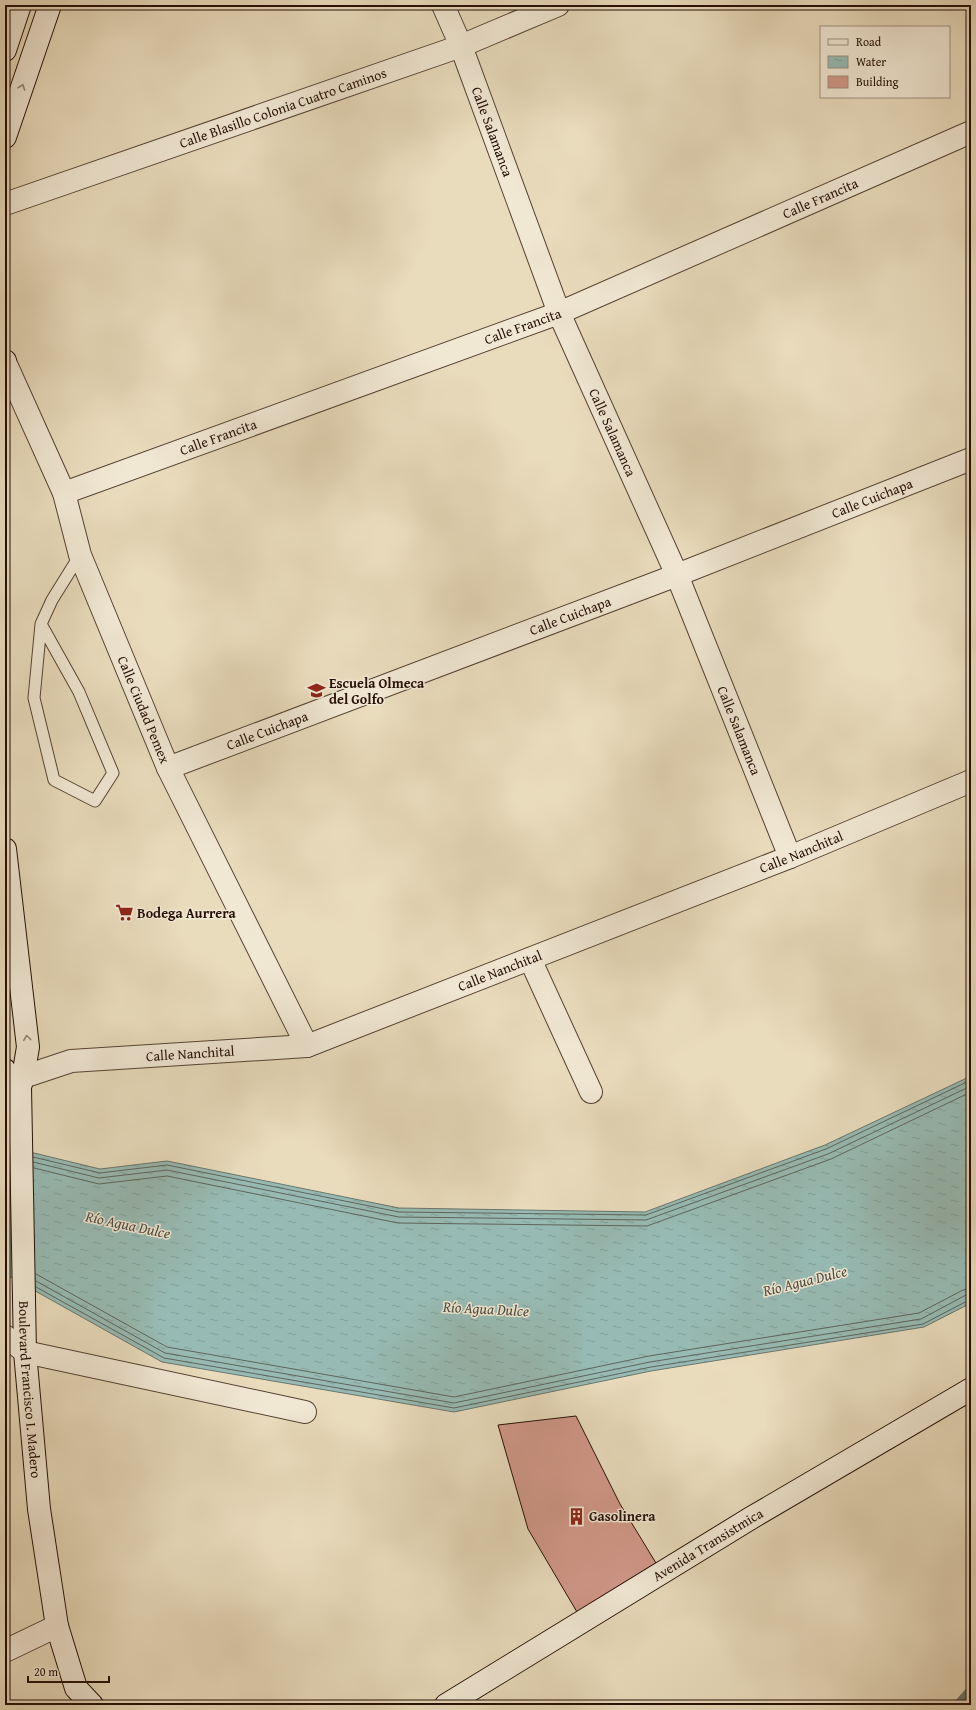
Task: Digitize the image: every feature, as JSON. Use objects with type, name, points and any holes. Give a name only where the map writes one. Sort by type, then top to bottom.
[{"type":"street","points":[[5,50],[20,5]]},
{"type":"street","points":[[5,137],[50,5]]},
{"type":"street","name":"Calle Salamanca","points":[[444,5],[461,46],[559,313],[677,575],[790,857]]},
{"type":"street","name":"Calle Blasillo Colonia Cuatro Caminos","points":[[5,204],[461,46],[558,5]]},
{"type":"street","name":"Calle Francita","points":[[64,493],[559,313],[971,132]]},
{"type":"street","name":"Calle Ciudad Pemex","points":[[5,362],[64,493],[80,555],[168,768],[306,1046]]},
{"type":"street","name":"Calle Cuichapa","points":[[168,768],[677,575],[971,459]]},
{"type":"street","name":"Calle Nanchital","points":[[15,1082],[71,1061],[306,1046],[790,857],[971,780]]},
{"type":"street","name":"Boulevard Francisco I. Madero","points":[[5,849],[28,1047],[15,1082],[25,1315],[25,1352],[39,1509],[56,1626],[78,1696]]},
{"type":"street","points":[[530,959],[591,1092]]},
{"type":"street","points":[[5,1336],[25,1352],[306,1412]]},
{"type":"street","name":"Avenida Transistmica","points":[[446,1705],[751,1518],[971,1389]]},
{"type":"street","points":[[5,1651],[56,1626]]},
{"type":"street","points":[[78,1696],[92,1705]]},
{"type":"lane","points":[[41,624],[79,692],[113,773],[95,800],[54,780],[34,698],[41,624],[52,600],[80,555]]},
{"type":"water","name":"Río Agua Dulce","points":[[971,1076],[971,1303],[924,1327],[651,1371],[454,1412],[162,1362],[5,1274],[5,1146],[100,1169],[167,1161],[399,1208],[645,1212],[825,1145]]},
{"type":"building","name":"Gasolinera","points":[[576,1416],[620,1504],[656,1563],[577,1612],[528,1529],[498,1425]]},
{"type":"waterway","points":[[957,1705],[971,1689]]},
{"type":"place","name":"Escuela Olmeca del Golfo","points":[[316,691]]},
{"type":"place","name":"Bodega Aurrera","points":[[124,913]]},
{"type":"place","name":"Gasolinera","points":[[576,1516]]}]
